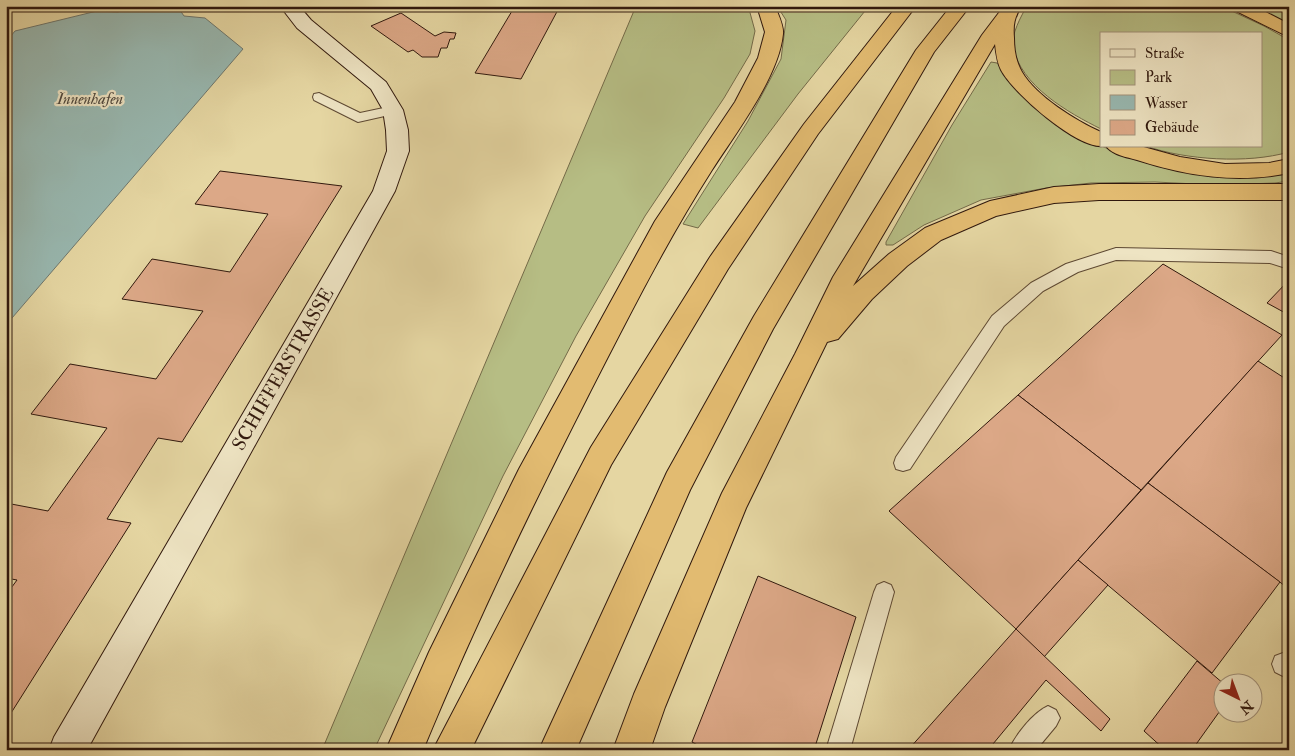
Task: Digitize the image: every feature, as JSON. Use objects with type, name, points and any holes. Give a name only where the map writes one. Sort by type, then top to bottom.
[{"type":"highway","points":[[404,750],[441,664],[530,479],[604,338],[667,221],[745,102],[768,58],[774,32],[766,6]]},
{"type":"highway","points":[[451,750],[601,456],[708,280],[811,129],[907,6]]},
{"type":"highway","points":[[557,750],[678,482],[763,324],[926,50],[961,6]]},
{"type":"highway","points":[[1240,6],[1276,22],[1289,31]]},
{"type":"highway","points":[[1009,12],[1004,44],[1012,71],[1031,94],[1058,116],[1100,139]]},
{"type":"highway","points":[[632,750],[647,706],[733,503],[807,358],[845,277],[991,35],[1009,12]]},
{"type":"highway","points":[[1122,148],[1147,158],[1201,168],[1244,172],[1289,166]]},
{"type":"highway","points":[[807,358],[863,292],[898,260],[933,234],[990,209],[1054,194],[1108,192],[1289,192]]},
{"type":"street","name":"SCHIFFERSTRASSE","points":[[67,750],[384,191],[398,151],[397,130],[393,110],[379,86],[304,24],[288,6]]},
{"type":"lane","points":[[319,97],[358,118],[393,110]]},
{"type":"lane","points":[[903,464],[998,321],[1037,287],[1072,268],[1116,254],[1226,254],[1271,258],[1289,263]]},
{"type":"lane","points":[[838,750],[884,592]]},
{"type":"lane","points":[[1021,750],[1048,718]]},
{"type":"green space","points":[[636,6],[746,6],[749,9],[755,31],[750,54],[724,98],[645,216],[576,336],[503,476],[374,750],[322,750]]},
{"type":"green space","points":[[777,6],[869,6],[798,94],[698,228],[683,224],[748,121],[781,59],[786,20]]},
{"type":"green space","points":[[1027,6],[1221,6],[1264,26],[1289,40],[1289,152],[1255,158],[1217,159],[1179,155],[1152,148],[1262,148],[1262,32],[1100,32],[1100,128],[1061,106],[1035,86],[1025,74],[1017,60],[1013,46],[1013,37]]},
{"type":"green space","points":[[1253,6],[1289,6],[1289,24]]},
{"type":"green space","points":[[991,62],[997,63],[1003,71],[1093,143],[1100,146],[1100,148],[1106,148],[1144,162],[1202,175],[1249,178],[1289,174],[1289,181],[1217,185],[1155,182],[1091,183],[1046,188],[981,200],[924,225],[893,245],[886,245],[952,125]]},
{"type":"water","name":"Innenhafen","points":[[132,6],[177,6],[184,16],[205,18],[243,49],[6,325],[6,42],[15,31],[97,11],[118,12]]},
{"type":"building","points":[[515,6],[560,6],[521,79],[475,73]]},
{"type":"building","points":[[401,13],[435,36],[444,32],[456,33],[454,39],[450,39],[447,48],[441,48],[438,57],[422,57],[413,50],[408,52],[371,26]]},
{"type":"building","points":[[220,171],[342,186],[182,442],[158,438],[107,519],[131,523],[6,721],[6,595],[17,580],[6,578],[6,503],[48,511],[107,428],[31,414],[70,364],[156,379],[203,311],[122,299],[152,259],[230,272],[268,214],[195,204]]},
{"type":"building","points":[[1163,264],[1282,335],[1141,490],[1018,395]]},
{"type":"building","points":[[1289,280],[1289,315],[1267,303]]},
{"type":"building","points":[[1258,361],[1289,381],[1289,589],[1148,483]]},
{"type":"building","points":[[1018,395],[1141,490],[1016,629],[889,511]]},
{"type":"building","points":[[1148,483],[1280,582],[1212,673],[1078,560]]},
{"type":"building","points":[[1078,560],[1108,585],[1044,657],[1016,629]]},
{"type":"building","points":[[758,576],[856,617],[814,750],[707,750],[692,742]]},
{"type":"building","points":[[1016,629],[1110,719],[1101,731],[1046,680],[988,750],[908,750]]},
{"type":"building","points":[[1197,661],[1212,674],[1212,722],[1192,750],[1165,750],[1144,731]]}]
